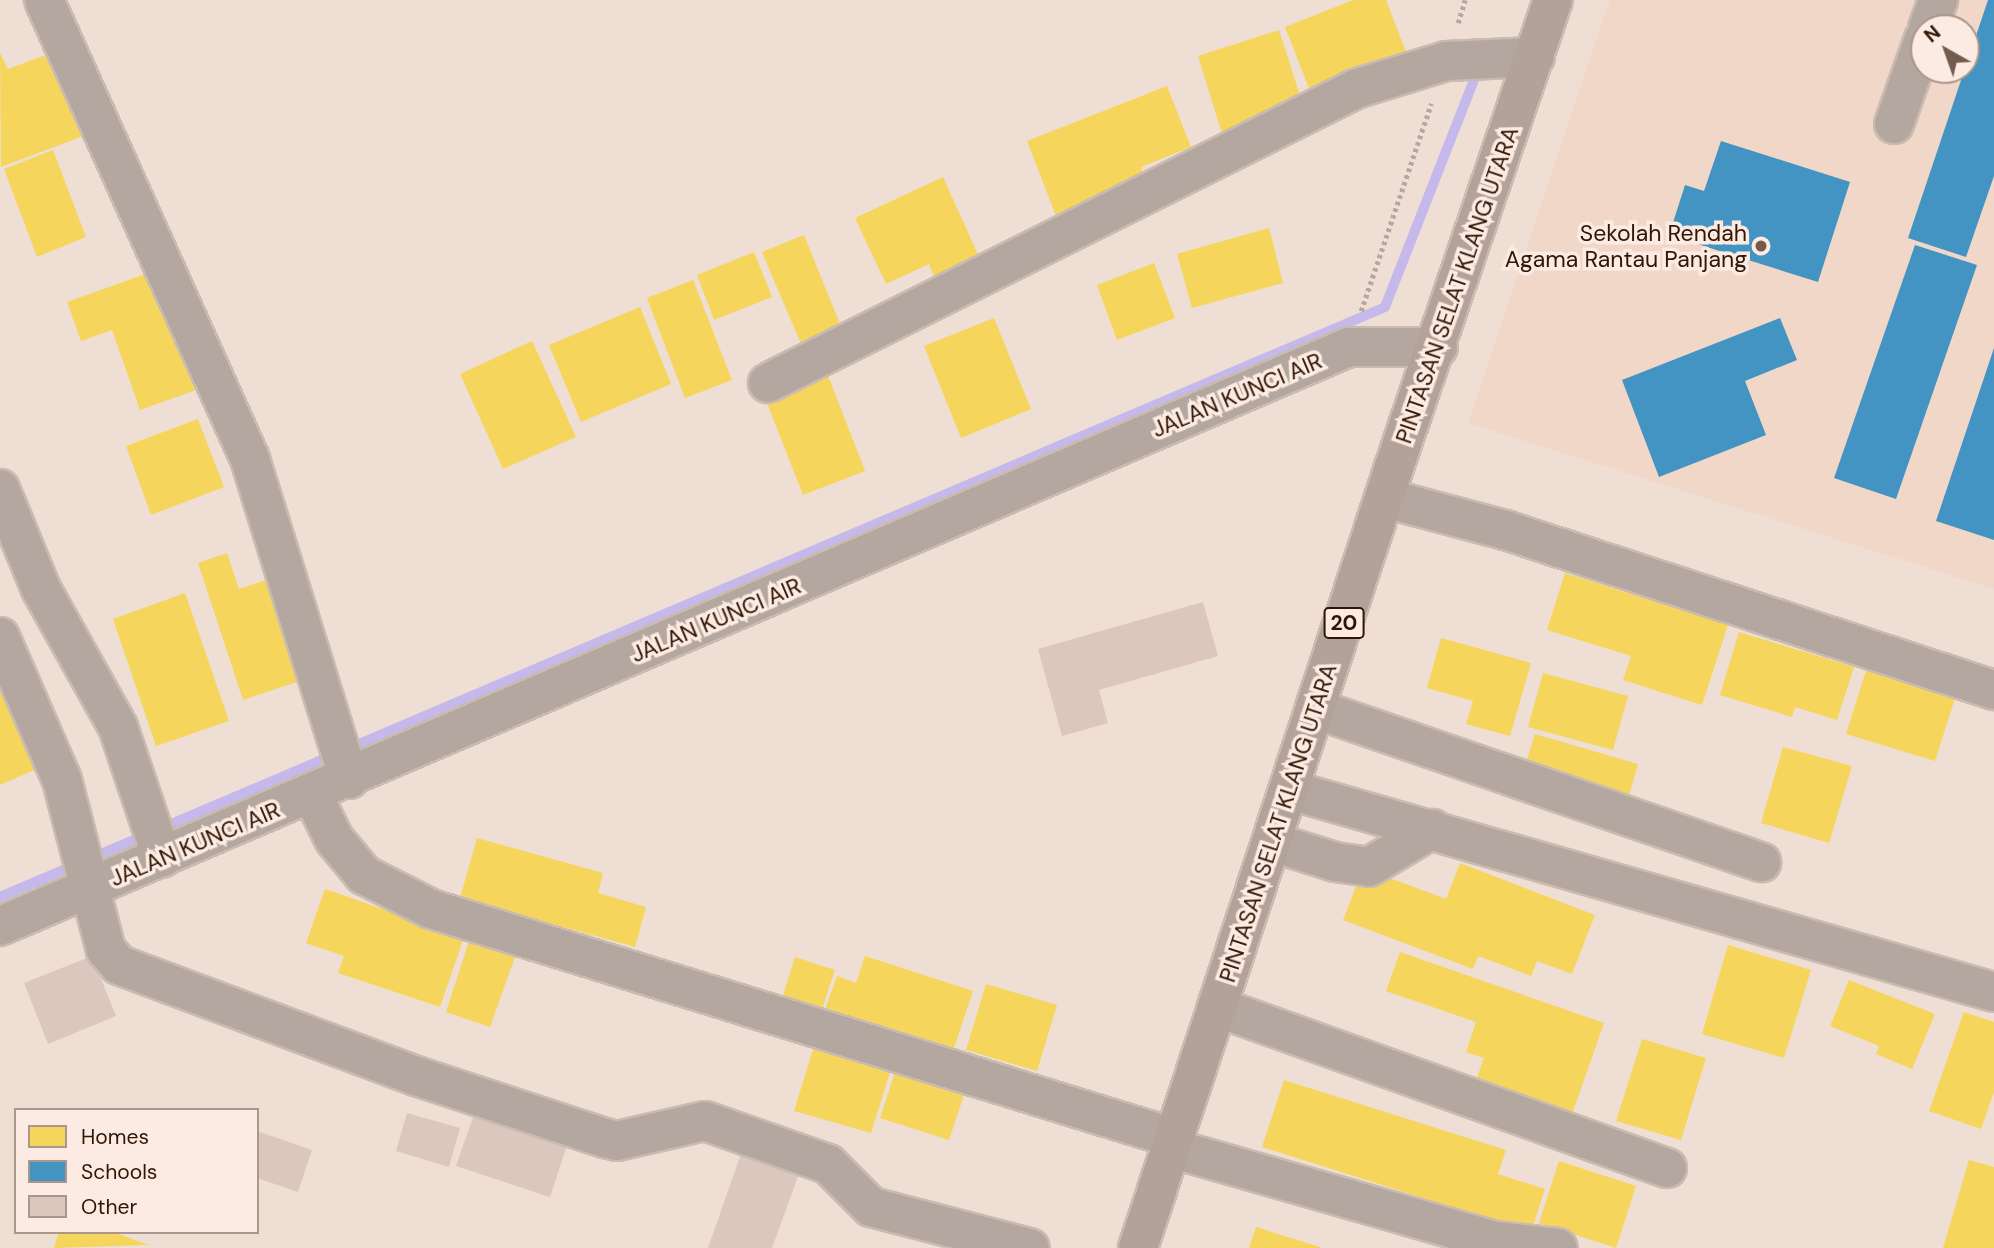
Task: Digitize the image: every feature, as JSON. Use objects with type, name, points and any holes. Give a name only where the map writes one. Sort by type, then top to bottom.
[{"type":"highway","name":"PINTASAN SELAT KLANG UTARA","points":[[1138,1248],[1385,498],[1553,0]]},
{"type":"street","points":[[44,0],[250,458],[344,761]]},
{"type":"street","points":[[768,383],[1355,89],[1446,61],[1535,57]]},
{"type":"street","points":[[1894,124],[1910,79]]},
{"type":"street","name":"JALAN KUNCI AIR","points":[[0,926],[85,871],[156,840],[312,794],[344,761],[1349,347],[1438,347]]},
{"type":"street","points":[[0,489],[41,589],[118,727],[156,840]]},
{"type":"street","points":[[1385,498],[1489,527],[1994,690]]},
{"type":"street","points":[[0,638],[62,780],[106,950],[131,970],[416,1076],[605,1138],[617,1141],[705,1121],[828,1164],[871,1207],[1030,1248]]},
{"type":"street","points":[[1316,709],[1761,862]]},
{"type":"street","points":[[1290,790],[1994,992]]},
{"type":"street","points":[[312,794],[334,839],[364,875],[431,909],[1172,1143],[1269,1178],[1495,1241],[1558,1248]]},
{"type":"street","points":[[1272,842],[1335,862],[1369,867],[1432,829]]},
{"type":"street","points":[[1217,1007],[1667,1168]]},
{"type":"path","points":[[1364,303],[1465,0]]},
{"type":"shaded area","name":"Sekolah Rendah Agama Rantau Panjang","points":[[1610,0],[1994,0],[1994,589],[1468,423]]},
{"type":"building: Homes","points":[[1353,0],[1386,0],[1410,62],[1314,101],[1285,27]]},
{"type":"building: Homes","points":[[1279,30],[1305,111],[1223,137],[1198,56]]},
{"type":"building: Homes","points":[[59,50],[89,134],[1,167],[0,53],[8,69]]},
{"type":"building: Homes","points":[[1167,86],[1191,147],[1141,167],[1146,180],[1056,216],[1027,141]]},
{"type":"building: Homes","points":[[53,150],[86,237],[37,257],[4,169]]},
{"type":"building: Homes","points":[[943,177],[980,259],[935,280],[929,264],[886,284],[855,218]]},
{"type":"building: Homes","points":[[1269,228],[1283,283],[1192,308],[1177,254]]},
{"type":"building: Homes","points":[[804,235],[844,334],[804,351],[762,252]]},
{"type":"building: Homes","points":[[754,252],[772,297],[714,320],[697,275]]},
{"type":"building: Homes","points":[[1154,263],[1175,318],[1117,340],[1097,285]]},
{"type":"building: Homes","points":[[154,271],[196,390],[140,410],[112,330],[81,341],[67,302]]},
{"type":"building: Homes","points":[[693,280],[732,380],[685,398],[647,298]]},
{"type":"building: Homes","points":[[640,307],[671,384],[581,422],[549,345]]},
{"type":"building: Homes","points":[[994,318],[1031,409],[961,438],[924,346]]},
{"type":"building: Homes","points":[[532,341],[576,437],[503,469],[460,374]]},
{"type":"building: Homes","points":[[827,373],[865,471],[803,495],[765,398]]},
{"type":"building: Homes","points":[[198,419],[224,487],[151,515],[126,446]]},
{"type":"building: Homes","points":[[227,553],[239,589],[266,580],[300,681],[243,700],[198,563]]},
{"type":"building: Homes","points":[[1565,573],[1728,625],[1702,705],[1623,680],[1631,656],[1547,630]]},
{"type":"building: Homes","points":[[185,593],[229,721],[156,746],[113,619]]},
{"type":"building: Homes","points":[[1739,632],[1854,667],[1837,720],[1795,707],[1792,717],[1720,695]]},
{"type":"building: Homes","points":[[1441,638],[1531,663],[1510,736],[1466,724],[1473,701],[1427,688]]},
{"type":"building: Homes","points":[[1870,658],[1959,686],[1935,761],[1846,734]]},
{"type":"building: Homes","points":[[1543,673],[1628,696],[1613,750],[1528,727]]},
{"type":"building: Homes","points":[[0,681],[50,763],[0,785]]},
{"type":"building: Homes","points":[[1535,734],[1638,764],[1626,806],[1522,775]]},
{"type":"building: Homes","points":[[1783,747],[1852,766],[1829,843],[1761,823]]},
{"type":"building: Homes","points":[[477,838],[603,873],[598,893],[646,907],[635,947],[460,898]]},
{"type":"building: Homes","points":[[1460,863],[1595,915],[1572,974],[1537,961],[1531,976],[1478,956],[1473,969],[1343,920],[1363,868],[1446,899]]},
{"type":"building: Homes","points":[[325,889],[464,937],[440,1007],[338,973],[344,956],[306,943]]},
{"type":"building: Homes","points":[[469,941],[515,957],[490,1027],[446,1012]]},
{"type":"building: Homes","points":[[1728,945],[1811,970],[1784,1058],[1702,1034]]},
{"type":"building: Homes","points":[[1400,952],[1604,1023],[1570,1120],[1474,1086],[1484,1058],[1466,1052],[1476,1022],[1386,991]]},
{"type":"building: Homes","points":[[865,956],[973,991],[951,1057],[823,1015],[837,976],[856,983]]},
{"type":"building: Homes","points":[[795,957],[835,970],[817,1024],[778,1011]]},
{"type":"building: Homes","points":[[1849,980],[1935,1014],[1912,1069],[1876,1054],[1879,1046],[1830,1026]]},
{"type":"building: Homes","points":[[986,984],[1057,1005],[1037,1071],[966,1050]]},
{"type":"building: Homes","points":[[1964,1012],[1994,1022],[1994,1092],[1981,1129],[1929,1111]]},
{"type":"building: Homes","points":[[1642,1039],[1706,1058],[1681,1140],[1616,1121]]},
{"type":"building: Homes","points":[[816,1040],[893,1063],[871,1133],[794,1111]]},
{"type":"building: Homes","points":[[896,1069],[965,1092],[949,1140],[880,1118]]},
{"type":"building: Homes","points":[[1284,1080],[1506,1150],[1498,1174],[1545,1189],[1531,1232],[1262,1147]]},
{"type":"building: Homes","points":[[1969,1160],[1994,1167],[1994,1248],[1943,1248]]},
{"type":"building: Homes","points":[[1559,1161],[1636,1186],[1616,1248],[1539,1223]]},
{"type":"building: Homes","points":[[1256,1227],[1320,1247],[1320,1248],[1249,1248]]},
{"type":"building: Homes","points":[[58,1234],[119,1234],[149,1245],[54,1248]]},
{"type":"building: Schools","points":[[1988,0],[1994,0],[1994,176],[1966,257],[1908,238],[1960,84],[1980,84],[1980,24]]},
{"type":"building: Schools","points":[[1721,141],[1850,182],[1818,282],[1669,235],[1685,185],[1704,191]]},
{"type":"building: Schools","points":[[1915,245],[1977,265],[1896,499],[1834,478]]},
{"type":"building: Schools","points":[[1780,318],[1797,360],[1745,381],[1766,435],[1659,477],[1622,380]]},
{"type":"building: Schools","points":[[1994,348],[1994,540],[1936,521]]},
{"type":"building: Other","points":[[1203,602],[1218,656],[1099,690],[1108,723],[1062,736],[1038,649]]},
{"type":"building: Other","points":[[92,956],[116,1016],[48,1044],[24,983]]},
{"type":"building: Other","points":[[478,1103],[571,1133],[550,1197],[456,1166]]},
{"type":"building: Other","points":[[407,1113],[460,1128],[449,1167],[396,1151]]},
{"type":"building: Other","points":[[259,1132],[312,1150],[298,1192],[259,1179]]},
{"type":"building: Other","points":[[742,1151],[800,1171],[772,1248],[708,1248]]},
{"type":"waterway","points":[[0,897],[1385,307],[1475,77]]},
{"type":"place","name":"Sekolah Rendah Agama Rantau Panjang","points":[[1761,246]]}]
